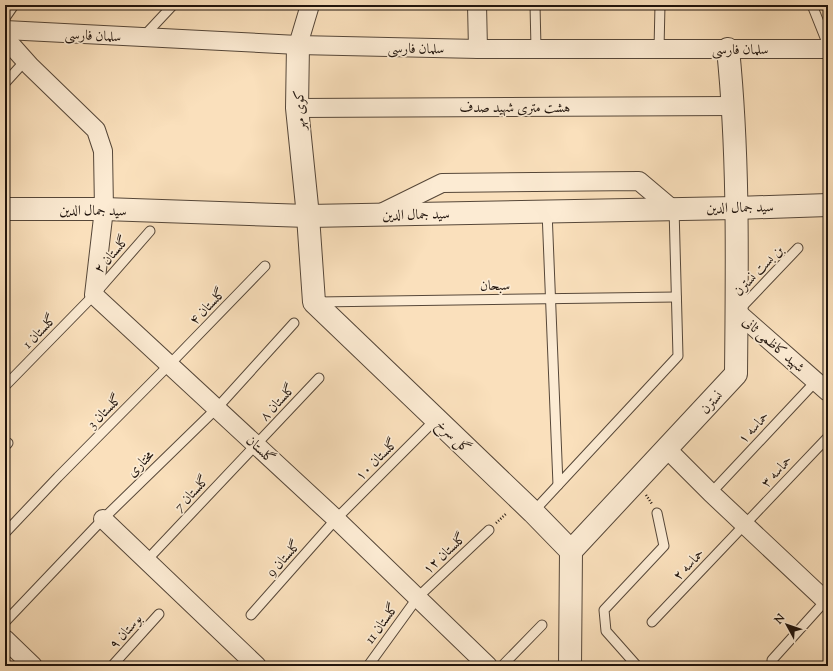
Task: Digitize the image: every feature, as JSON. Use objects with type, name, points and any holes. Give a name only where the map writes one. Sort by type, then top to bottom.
[{"type":"street","name":"کوی مهر","points":[[308,216],[297,108],[298,45],[310,5]]},
{"type":"street","points":[[477,5],[478,49]]},
{"type":"street","name":"سلمان فارسی","points":[[5,30],[298,45],[478,49],[828,49]]},
{"type":"street","points":[[5,38],[25,61],[96,130],[103,151],[104,209],[94,295]]},
{"type":"street","name":"نسترن","points":[[571,551],[736,374],[737,312],[734,106],[728,49]]},
{"type":"street","name":"هشت متری شهید صدف","points":[[297,108],[734,106]]},
{"type":"street","points":[[378,215],[442,183],[639,181],[672,208]]},
{"type":"street","name":"سید جمال الدین","points":[[5,209],[104,209],[308,216],[828,205]]},
{"type":"street","points":[[308,216],[314,302]]},
{"type":"street","name":"گلستان","points":[[94,295],[336,519],[488,666]]},
{"type":"street","name":"گل سرخ","points":[[314,302],[527,506],[571,551]]},
{"type":"street","name":"شهید کاظمی ثانی","points":[[737,312],[822,386]]},
{"type":"street","points":[[667,449],[711,493],[827,600]]},
{"type":"street","points":[[103,518],[258,666]]},
{"type":"street","points":[[570,666],[571,551]]},
{"type":"street","points":[[5,639],[33,666]]},
{"type":"lane","points":[[5,18],[14,5]]},
{"type":"lane","points":[[143,38],[173,5]]},
{"type":"lane","points":[[535,5],[536,48]]},
{"type":"lane","points":[[659,49],[660,5]]},
{"type":"lane","points":[[812,5],[828,44]]},
{"type":"lane","points":[[5,83],[25,61]]},
{"type":"lane","points":[[527,506],[558,485],[678,356],[672,208]]},
{"type":"lane","points":[[547,211],[558,485]]},
{"type":"lane","name":"گلستان ۲","points":[[94,295],[150,231]]},
{"type":"lane","name":"بن بست نسترن","points":[[737,312],[798,248]]},
{"type":"lane","name":"گلستان ۴","points":[[170,365],[265,266]]},
{"type":"lane","name":"گلستان 1","points":[[5,386],[94,295]]},
{"type":"lane","name":"سبحان","points":[[314,302],[676,297]]},
{"type":"lane","name":"مختاری","points":[[5,622],[103,518],[216,408],[294,323]]},
{"type":"lane","name":"گلستان 3","points":[[5,533],[58,477],[170,365]]},
{"type":"lane","name":"گلستان ۸","points":[[256,445],[319,378]]},
{"type":"lane","name":"حماسه ۱","points":[[711,493],[822,386]]},
{"type":"lane","name":"گلستان ۱۰","points":[[336,519],[436,419]]},
{"type":"lane","name":"حماسه ۳","points":[[745,525],[828,437]]},
{"type":"lane","name":"گلستان 7","points":[[147,560],[256,445]]},
{"type":"lane","points":[[637,666],[606,630],[604,610],[664,546],[657,513]]},
{"type":"lane","name":"گلستان 9","points":[[251,615],[336,519]]},
{"type":"lane","name":"حماسه ۲","points":[[652,622],[745,525]]},
{"type":"lane","name":"گلستان ۱۲","points":[[418,597],[489,530]]},
{"type":"lane","name":"گلستان 11","points":[[368,666],[418,597]]},
{"type":"lane","points":[[772,666],[772,660],[827,600]]},
{"type":"lane","name":"بوستان ۹","points":[[112,666],[159,614]]},
{"type":"lane","points":[[502,666],[542,625]]},
{"type":"path","points":[[489,530],[527,506]]}]
